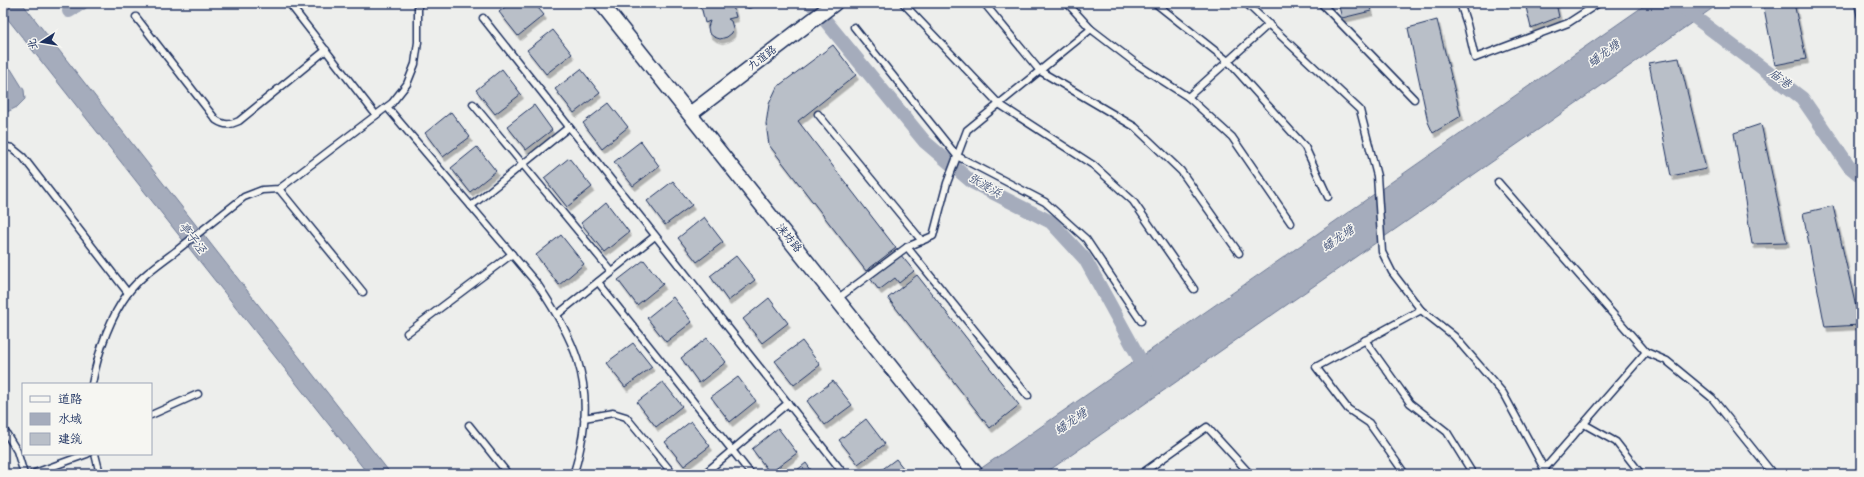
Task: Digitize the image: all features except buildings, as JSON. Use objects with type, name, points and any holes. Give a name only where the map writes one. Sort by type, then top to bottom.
[{"type":"street","name":"涞坊路","points":[[602,3],[976,474]]},
{"type":"street","name":"九谊路","points":[[690,114],[833,5]]},
{"type":"lane","points":[[289,3],[376,114]]},
{"type":"lane","points":[[92,383],[98,358],[107,332],[128,293],[149,272],[244,197],[262,190],[279,188],[387,107],[407,84],[415,64],[419,22],[418,3]]},
{"type":"lane","points":[[903,3],[999,104],[1093,165],[1133,201],[1194,289]]},
{"type":"lane","points":[[984,3],[1040,71],[1135,127],[1181,171],[1239,253]]},
{"type":"lane","points":[[1155,3],[1228,61],[1305,147],[1328,197]]},
{"type":"lane","points":[[1246,3],[1360,110],[1377,176],[1382,252],[1392,272],[1421,310],[1454,336],[1503,393],[1545,471]]},
{"type":"lane","points":[[1321,3],[1414,99]]},
{"type":"lane","points":[[1460,3],[1467,24],[1475,58],[1568,23],[1599,3]]},
{"type":"lane","points":[[1585,3],[1587,11]]},
{"type":"lane","points":[[1071,5],[1091,29],[1138,65],[1188,97],[1232,137],[1291,223]]},
{"type":"lane","points":[[136,17],[216,120],[224,125],[232,125],[239,121],[326,50]]},
{"type":"lane","points":[[483,18],[844,474]]},
{"type":"lane","points":[[1188,97],[1269,24]]},
{"type":"lane","points":[[854,27],[957,156],[1045,202],[1086,239],[1142,322]]},
{"type":"lane","points":[[837,299],[907,248],[933,236],[947,183],[967,130],[1091,29]]},
{"type":"lane","points":[[473,104],[611,271]]},
{"type":"lane","points":[[387,107],[538,285],[558,314],[576,353],[585,393],[583,432],[573,474]]},
{"type":"lane","points":[[818,114],[922,241]]},
{"type":"lane","points":[[471,206],[569,127]]},
{"type":"lane","points":[[3,146],[12,148],[22,157],[128,293]]},
{"type":"lane","points":[[1498,182],[1646,352],[1667,361],[1712,398],[1773,474]]},
{"type":"lane","points":[[279,188],[363,292]]},
{"type":"lane","points":[[558,314],[655,236]]},
{"type":"lane","points":[[907,248],[1028,396]]},
{"type":"lane","points":[[407,333],[512,254]]},
{"type":"lane","points":[[598,282],[751,474]]},
{"type":"lane","points":[[1405,474],[1369,423],[1348,409],[1316,367],[1421,310]]},
{"type":"lane","points":[[1365,340],[1410,403],[1447,432],[1473,474]]},
{"type":"lane","points":[[1540,474],[1545,471],[1646,352]]},
{"type":"lane","points":[[152,415],[198,394]]},
{"type":"lane","points":[[704,474],[788,403]]},
{"type":"lane","points":[[584,418],[613,413],[626,417],[673,474]]},
{"type":"lane","points":[[1584,424],[1616,442],[1641,474]]},
{"type":"lane","points":[[469,425],[508,474]]},
{"type":"lane","points":[[1142,474],[1207,427],[1250,474]]},
{"type":"lane","points":[[3,428],[17,451],[24,474]]},
{"type":"lane","points":[[32,474],[84,455]]},
{"type":"lane","points":[[96,455],[100,474]]},
{"type":"water","name":"亭子泾","points":[[3,3],[22,3],[391,474],[368,474],[3,13]]},
{"type":"water","name":"蟠龙塘","points":[[1648,3],[1720,3],[1044,474],[973,474]]},
{"type":"water","points":[[3,68],[11,69],[24,90],[25,99],[17,107],[3,114]]},
{"type":"waterway","points":[[69,11],[82,3]]},
{"type":"waterway","name":"张渡浜","points":[[811,3],[925,142],[972,182],[1051,222],[1085,259],[1147,372]]},
{"type":"waterway","name":"庙港","points":[[1676,3],[1802,98],[1849,166],[1861,176]]}]
